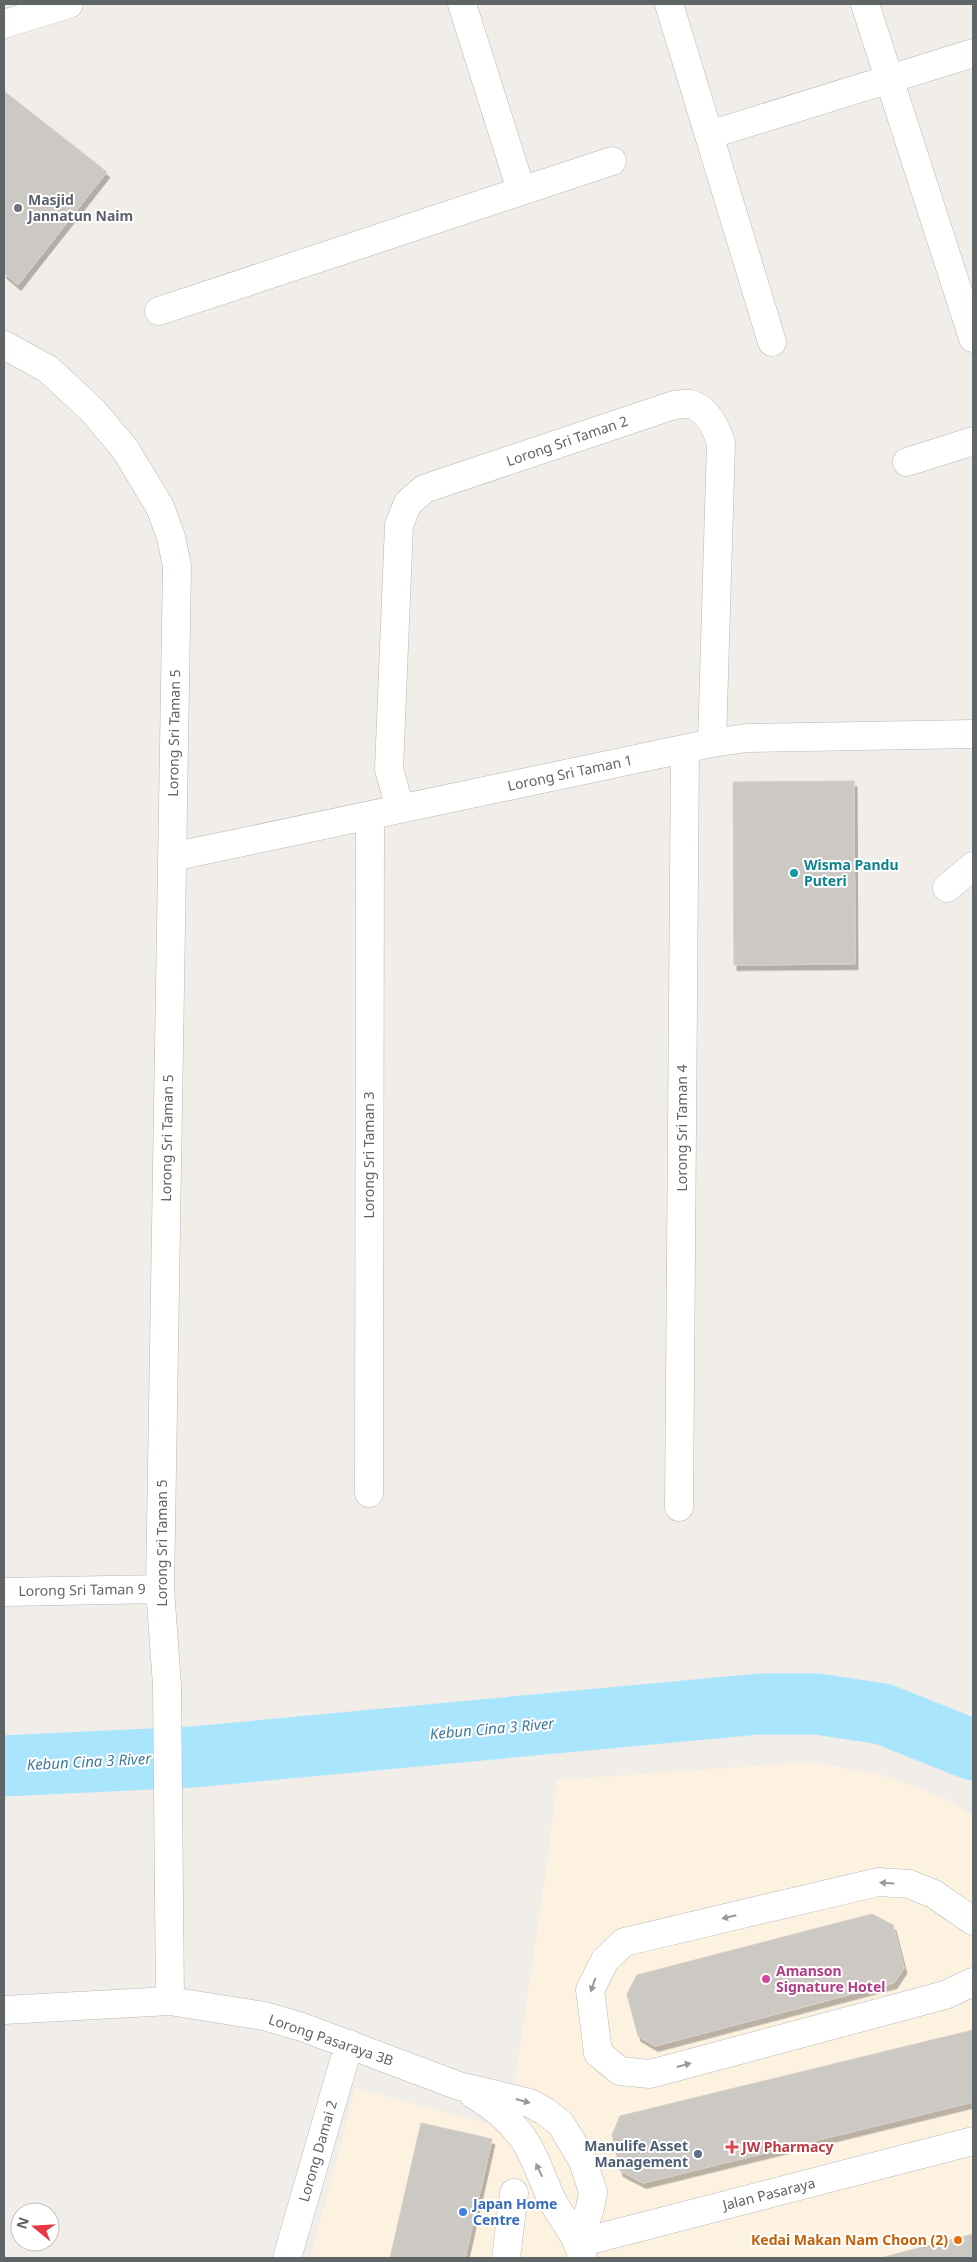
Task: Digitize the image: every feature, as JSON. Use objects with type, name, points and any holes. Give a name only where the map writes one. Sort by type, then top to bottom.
[{"type":"street","points":[[4,24],[68,4]]},
{"type":"street","points":[[462,4],[521,190]]},
{"type":"street","points":[[669,4],[772,342]]},
{"type":"street","points":[[865,4],[973,338]]},
{"type":"street","points":[[709,135],[973,53]]},
{"type":"street","points":[[159,311],[612,161]]},
{"type":"street","name":"Lorong Sri Taman 5","points":[[4,345],[48,369],[93,411],[125,450],[160,507],[171,537],[177,566],[160,1589],[167,1685],[170,2001]]},
{"type":"street","name":"Lorong Sri Taman 2","points":[[400,808],[389,769],[400,525],[408,503],[424,489],[674,405],[691,404],[705,414],[716,426],[721,443],[712,743]]},
{"type":"street","points":[[907,462],[973,441]]},
{"type":"street","name":"Lorong Sri Taman 1","points":[[172,857],[712,743],[747,738],[973,734]]},
{"type":"street","name":"Lorong Sri Taman 4","points":[[679,1507],[685,749]]},
{"type":"street","name":"Lorong Sri Taman 3","points":[[370,816],[370,1493]]},
{"type":"street","points":[[946,888],[973,866]]},
{"type":"street","name":"Lorong Sri Taman 9","points":[[4,1592],[160,1589]]},
{"type":"street","points":[[973,1921],[934,1894],[909,1884],[878,1882],[624,1942],[605,1960],[590,1990],[598,2052],[620,2072],[650,2074],[945,1995],[973,1982]]},
{"type":"street","name":"Lorong Pasaraya 3B","points":[[4,2010],[170,2001],[264,2016],[302,2027],[459,2086],[530,2103],[546,2112],[561,2124],[583,2161],[593,2192],[581,2251]]},
{"type":"street","name":"Lorong Damai 2","points":[[287,2258],[349,2044]]},
{"type":"street","name":"Lorong Pasaraya 3B","points":[[459,2086],[490,2104],[510,2123],[527,2146],[553,2202],[581,2251]]},
{"type":"street","name":"Jalan Pasaraya","points":[[581,2251],[973,2142]]},
{"type":"street","points":[[506,2258],[514,2192]]},
{"type":"shaded area","points":[[810,1762],[879,1774],[949,1800],[973,1815],[973,2258],[311,2258],[355,2088],[485,2123],[513,2094],[549,1851],[557,1780]]},
{"type":"building","points":[[4,91],[107,172],[18,285],[4,273]]},
{"type":"building","name":"Wisma Pandu Puteri","points":[[854,781],[855,964],[734,965],[733,782]]},
{"type":"building","name":"Amanson Signature Hotel","points":[[872,1914],[893,1925],[904,1968],[894,1983],[655,2046],[638,2036],[627,1994],[637,1975]]},
{"type":"building","points":[[973,2030],[973,2102],[643,2183],[620,2171],[612,2135],[620,2116]]},
{"type":"building","points":[[421,2123],[492,2139],[465,2258],[390,2258]]},
{"type":"building","points":[[973,2234],[973,2258],[880,2258]]},
{"type":"waterway","name":"Kebun Cina 3 River","points":[[4,1766],[192,1757],[759,1704],[817,1704],[883,1714],[973,1750]]},
{"type":"place","name":"Masjid Jannatun Naim","points":[[18,208]]},
{"type":"place","name":"Wisma Pandu Puteri","points":[[794,873]]},
{"type":"place","name":"Amanson Signature Hotel","points":[[766,1979]]},
{"type":"place","name":"JW Pharmacy","points":[[732,2147]]},
{"type":"place","name":"Manulife Asset Management","points":[[698,2154]]},
{"type":"place","name":"Japan Home Centre","points":[[463,2212]]},
{"type":"place","name":"Kedai Makan Nam Choon (2)","points":[[958,2240]]}]
